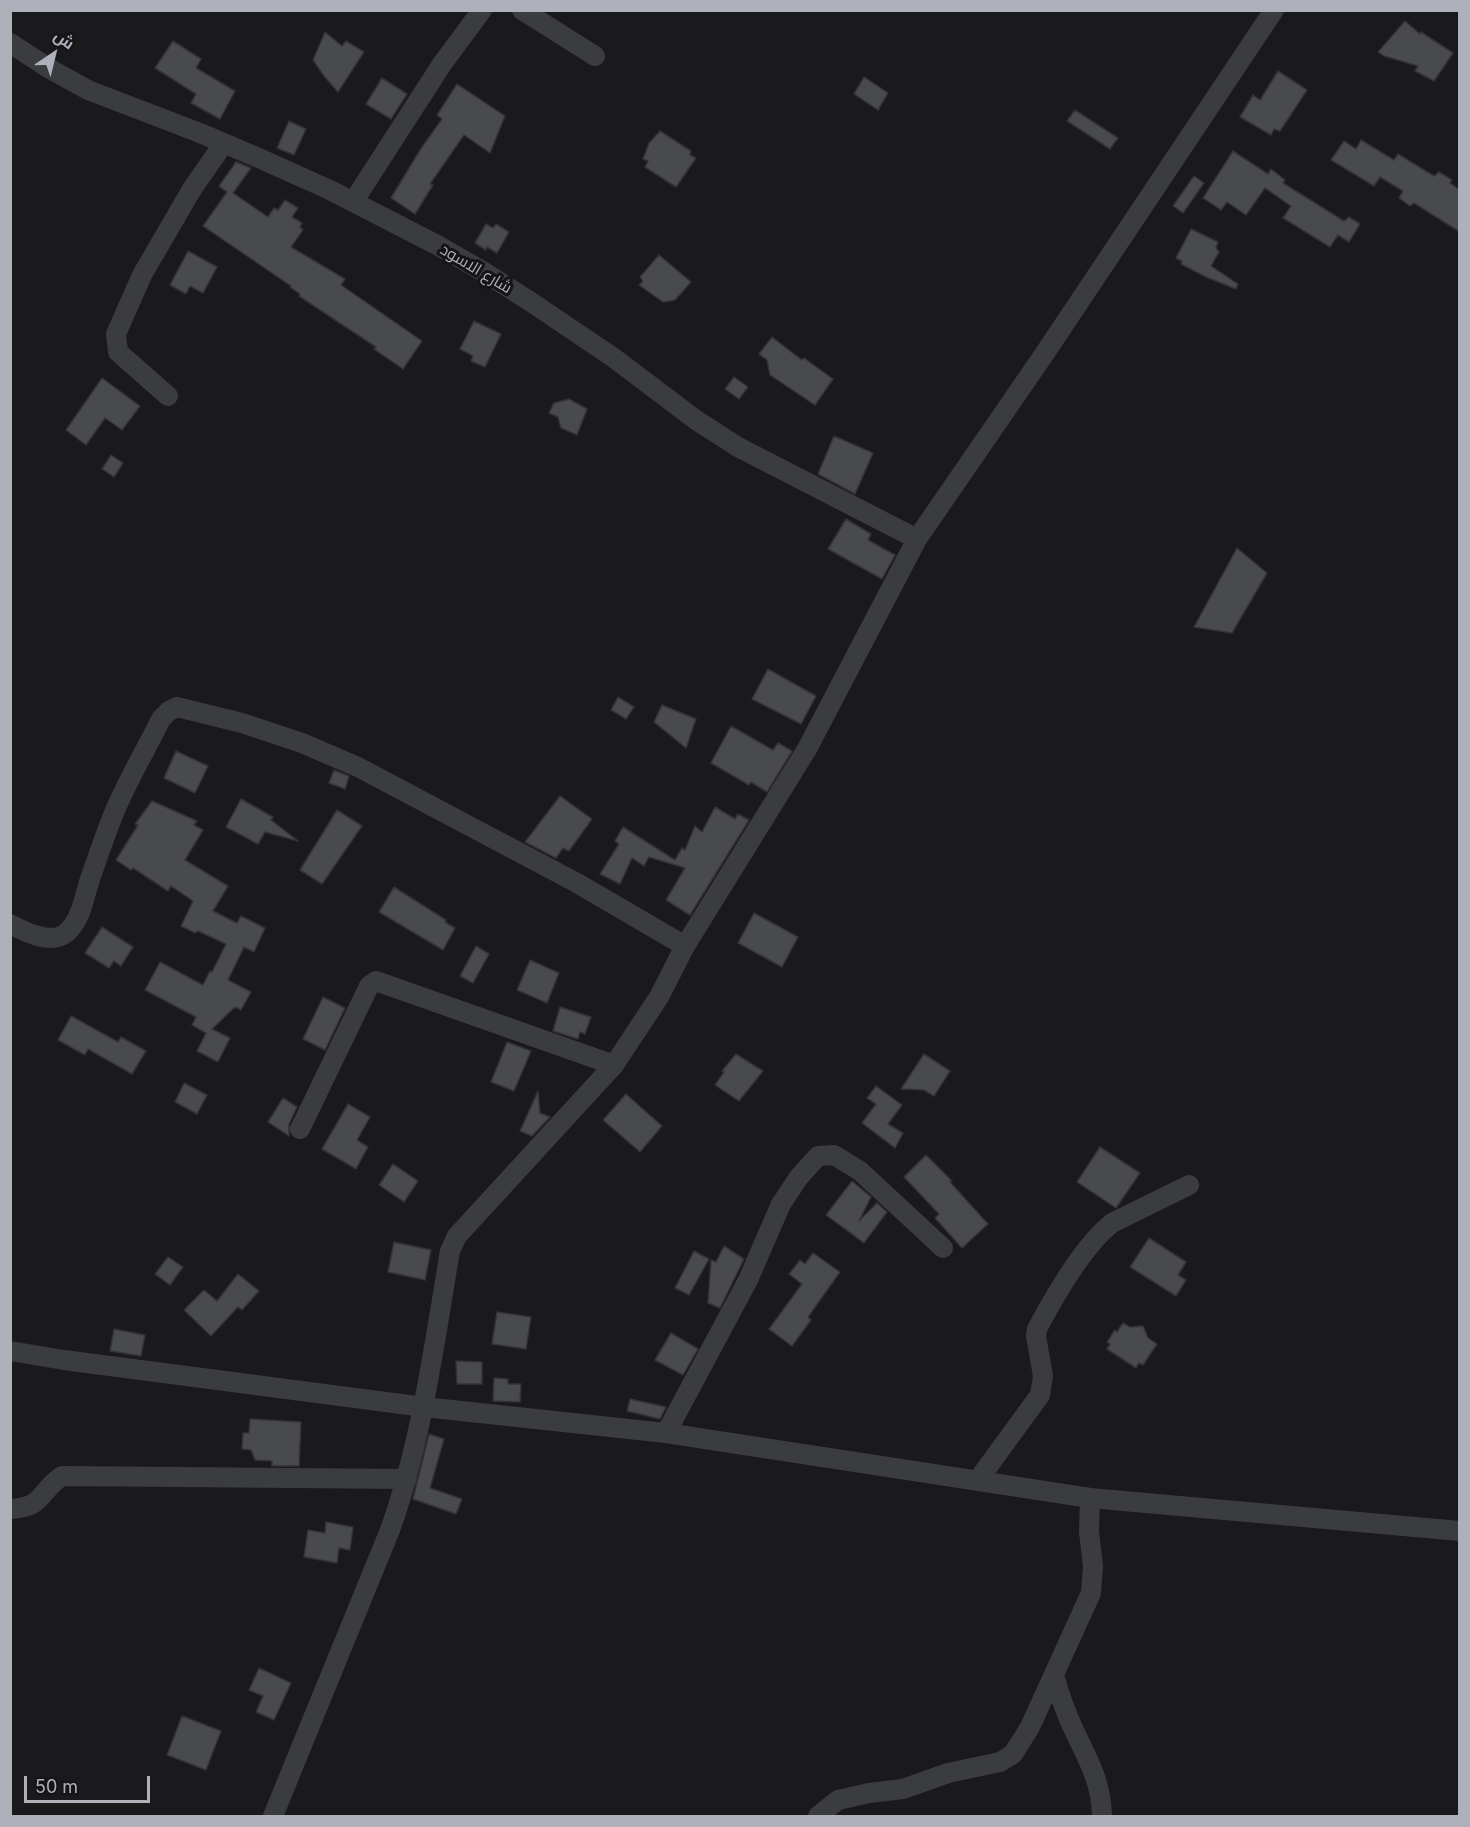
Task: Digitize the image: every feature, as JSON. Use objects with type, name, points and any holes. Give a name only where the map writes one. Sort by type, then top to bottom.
[{"type":"street","points":[[353,202],[442,64],[482,10]]},
{"type":"street","points":[[522,10],[595,56]]},
{"type":"street","points":[[273,1816],[390,1530],[407,1479],[424,1407],[450,1251],[457,1236],[614,1065],[659,997],[685,946],[807,749],[917,540],[1274,10]]},
{"type":"street","name":"شارع الاسود","points":[[10,43],[88,90],[224,143],[330,190],[437,245],[484,272],[614,358],[696,420],[738,447],[917,540]]},
{"type":"street","points":[[168,396],[118,352],[116,334],[142,275],[192,189],[224,143]]},
{"type":"street","points":[[10,924],[48,938],[65,934],[70,928],[86,899],[89,882],[112,817],[161,719],[169,711],[177,708],[242,723],[302,743],[358,767],[577,883],[685,946]]},
{"type":"street","points":[[300,1129],[369,986],[376,981],[614,1065]]},
{"type":"street","points":[[666,1433],[748,1280],[781,1204],[799,1177],[818,1155],[834,1155],[860,1171],[942,1248]]},
{"type":"street","points":[[978,1480],[1040,1395],[1043,1376],[1036,1336],[1037,1329],[1073,1270],[1101,1231],[1112,1223],[1189,1185]]},
{"type":"street","points":[[10,1351],[424,1407],[666,1433],[1090,1498],[1460,1531]]},
{"type":"street","points":[[10,1509],[27,1508],[36,1503],[54,1481],[62,1476],[407,1479]]},
{"type":"street","points":[[818,1816],[838,1800],[903,1789],[948,1773],[993,1764],[1007,1759],[1018,1748],[1030,1727],[1091,1593],[1093,1566],[1089,1532],[1090,1498]]},
{"type":"street","points":[[1054,1675],[1064,1706],[1096,1775],[1102,1816]]},
{"type":"building","points":[[1405,21],[1420,34],[1421,32],[1453,53],[1434,81],[1415,71],[1418,66],[1378,52]]},
{"type":"building","points":[[325,32],[342,46],[346,41],[364,52],[338,92],[313,60]]},
{"type":"building","points":[[173,41],[201,59],[196,68],[235,91],[220,119],[191,103],[196,94],[155,68]]},
{"type":"building","points":[[1278,71],[1307,90],[1280,131],[1274,129],[1271,135],[1240,117],[1253,95],[1260,100]]},
{"type":"building","points":[[864,77],[888,93],[878,110],[854,94]]},
{"type":"building","points":[[382,78],[407,94],[391,119],[366,104]]},
{"type":"building","points":[[457,84],[505,116],[490,153],[464,135],[430,184],[433,185],[415,214],[391,198],[442,119],[437,115]]},
{"type":"building","points":[[1075,110],[1118,138],[1110,149],[1067,121]]},
{"type":"building","points":[[289,121],[306,129],[294,155],[277,148]]},
{"type":"building","points":[[660,131],[691,151],[690,155],[696,158],[676,187],[645,167],[648,161],[643,159],[649,143]]},
{"type":"building","points":[[1361,140],[1394,160],[1398,154],[1434,176],[1439,172],[1452,180],[1450,183],[1460,190],[1460,232],[1414,203],[1410,206],[1399,198],[1403,191],[1380,177],[1374,186],[1331,160],[1344,141],[1356,149]]},
{"type":"building","points":[[1233,151],[1268,174],[1271,169],[1285,180],[1283,183],[1344,221],[1349,217],[1360,224],[1349,242],[1338,235],[1330,247],[1283,218],[1291,206],[1265,188],[1246,215],[1227,202],[1221,210],[1203,198]]},
{"type":"building","points":[[236,162],[251,168],[233,193],[268,217],[274,208],[278,210],[285,200],[298,208],[292,217],[302,223],[300,227],[303,230],[291,247],[345,279],[341,285],[422,341],[403,369],[374,349],[376,347],[299,296],[300,294],[291,286],[203,226],[227,192],[219,186]]},
{"type":"building","points":[[1194,176],[1204,183],[1183,213],[1173,206]]},
{"type":"building","points":[[486,224],[493,228],[496,224],[509,232],[497,253],[487,247],[486,250],[475,243]]},
{"type":"building","points":[[1191,229],[1218,242],[1216,248],[1219,252],[1211,266],[1238,284],[1236,289],[1206,277],[1181,264],[1182,261],[1176,258]]},
{"type":"building","points":[[188,251],[217,267],[203,293],[190,286],[186,294],[170,285]]},
{"type":"building","points":[[659,255],[691,282],[675,300],[663,302],[639,285],[643,281],[640,277]]},
{"type":"building","points":[[474,321],[501,334],[485,367],[471,361],[473,356],[460,349]]},
{"type":"building","points":[[772,337],[802,360],[804,358],[833,379],[815,405],[770,375],[767,360],[759,354]]},
{"type":"building","points":[[734,377],[748,387],[739,399],[725,389]]},
{"type":"building","points":[[102,378],[140,406],[122,430],[105,418],[86,445],[66,430]]},
{"type":"building","points":[[569,399],[587,409],[577,435],[561,428],[558,417],[549,413],[554,403]]},
{"type":"building","points":[[834,436],[873,453],[855,494],[818,474]]},
{"type":"building","points":[[111,455],[123,463],[114,477],[102,469]]},
{"type":"building","points":[[846,519],[871,534],[868,540],[895,555],[882,579],[828,549]]},
{"type":"building","points":[[1237,548],[1267,573],[1232,633],[1194,627]]},
{"type":"building","points":[[768,669],[816,696],[801,724],[752,699]]},
{"type":"building","points":[[618,697],[634,707],[626,719],[611,710]]},
{"type":"building","points":[[662,705],[696,719],[686,748],[654,722]]},
{"type":"building","points":[[731,726],[773,750],[778,743],[792,751],[767,792],[751,782],[749,785],[711,763]]},
{"type":"building","points":[[176,751],[208,766],[195,793],[164,778]]},
{"type":"building","points":[[334,770],[349,776],[345,789],[329,783]]},
{"type":"building","points":[[560,796],[592,819],[569,851],[563,848],[556,858],[525,842]]},
{"type":"building","points":[[241,799],[273,817],[271,820],[298,841],[265,832],[258,844],[226,827]]},
{"type":"building","points":[[152,801],[197,821],[194,825],[203,830],[185,860],[228,886],[213,911],[237,923],[241,916],[265,928],[254,952],[244,947],[228,980],[251,992],[241,1010],[235,1007],[212,1029],[230,1038],[218,1062],[197,1051],[206,1033],[192,1025],[196,1017],[145,990],[160,962],[203,985],[226,944],[181,926],[193,901],[171,886],[168,891],[133,868],[131,870],[116,860],[138,825],[135,824]]},
{"type":"building","points":[[715,807],[735,819],[738,814],[749,820],[690,915],[666,900],[685,868],[649,857],[644,866],[632,858],[620,884],[600,874],[619,844],[615,841],[623,827],[675,860],[682,848],[685,850],[695,826],[702,832]]},
{"type":"building","points":[[337,810],[362,826],[322,884],[300,870]]},
{"type":"building","points":[[394,887],[455,928],[443,950],[379,912]]},
{"type":"building","points":[[754,913],[798,937],[782,967],[738,943]]},
{"type":"building","points":[[102,927],[133,947],[121,966],[114,961],[109,968],[85,953]]},
{"type":"building","points":[[476,946],[489,954],[473,983],[460,976]]},
{"type":"building","points":[[530,960],[559,973],[547,1003],[517,990]]},
{"type":"building","points":[[323,997],[345,1008],[325,1050],[303,1039]]},
{"type":"building","points":[[560,1007],[591,1017],[585,1034],[580,1032],[578,1039],[553,1031]]},
{"type":"building","points":[[71,1016],[118,1042],[121,1037],[146,1051],[132,1074],[88,1049],[85,1055],[58,1040]]},
{"type":"building","points":[[507,1042],[531,1051],[514,1091],[491,1082]]},
{"type":"building","points":[[736,1054],[763,1071],[739,1101],[715,1085],[724,1072],[722,1071]]},
{"type":"building","points":[[924,1054],[950,1071],[934,1096],[924,1090],[901,1089]]},
{"type":"building","points":[[184,1083],[207,1095],[197,1114],[175,1102]]},
{"type":"building","points":[[876,1086],[902,1105],[888,1124],[903,1133],[895,1148],[862,1123],[876,1104],[867,1098]]},
{"type":"building","points":[[538,1091],[540,1113],[550,1117],[532,1136],[520,1131]]},
{"type":"building","points":[[626,1094],[662,1126],[640,1152],[603,1120]]},
{"type":"building","points":[[283,1098],[297,1107],[289,1124],[289,1136],[268,1122]]},
{"type":"building","points":[[348,1104],[370,1117],[357,1140],[368,1147],[356,1169],[322,1149]]},
{"type":"building","points":[[1100,1147],[1140,1173],[1116,1208],[1077,1182]]},
{"type":"building","points":[[926,1155],[952,1181],[950,1182],[988,1224],[962,1248],[935,1218],[939,1214],[904,1177]]},
{"type":"building","points":[[393,1164],[418,1181],[404,1202],[379,1185]]},
{"type":"building","points":[[852,1181],[871,1197],[859,1221],[877,1203],[887,1212],[864,1243],[826,1215]]},
{"type":"building","points":[[1149,1238],[1186,1262],[1178,1275],[1186,1280],[1176,1296],[1130,1267]]},
{"type":"building","points":[[394,1242],[431,1250],[425,1280],[388,1272]]},
{"type":"building","points":[[724,1246],[744,1259],[720,1308],[708,1303],[711,1260],[716,1262]]},
{"type":"building","points":[[694,1251],[709,1259],[689,1295],[675,1288]]},
{"type":"building","points":[[813,1253],[840,1272],[808,1317],[811,1320],[792,1346],[769,1329],[802,1284],[789,1274],[800,1260],[805,1264]]},
{"type":"building","points":[[168,1257],[183,1267],[170,1285],[155,1274]]},
{"type":"building","points":[[238,1274],[259,1291],[242,1310],[238,1307],[211,1336],[184,1310],[204,1290],[217,1301]]},
{"type":"building","points":[[497,1312],[531,1317],[526,1349],[492,1344]]},
{"type":"building","points":[[1123,1323],[1130,1327],[1143,1326],[1148,1338],[1157,1344],[1143,1365],[1139,1363],[1136,1368],[1107,1349],[1110,1344],[1107,1342]]},
{"type":"building","points":[[114,1329],[145,1335],[141,1356],[110,1351]]},
{"type":"building","points":[[671,1333],[698,1349],[683,1375],[655,1360]]},
{"type":"building","points":[[456,1361],[482,1362],[482,1384],[457,1384]]},
{"type":"building","points":[[494,1378],[508,1379],[508,1384],[521,1384],[520,1402],[493,1401]]},
{"type":"building","points":[[630,1399],[666,1407],[660,1419],[627,1411]]},
{"type":"building","points":[[250,1419],[301,1422],[299,1466],[272,1466],[272,1461],[255,1460],[251,1450],[242,1449],[243,1433],[249,1433]]},
{"type":"building","points":[[429,1434],[444,1439],[430,1488],[462,1499],[456,1514],[413,1499]]},
{"type":"building","points":[[326,1522],[353,1527],[350,1550],[339,1548],[337,1563],[304,1557],[308,1530],[325,1533]]},
{"type":"building","points":[[259,1668],[291,1683],[274,1720],[256,1712],[263,1696],[249,1690]]},
{"type":"building","points":[[182,1716],[221,1731],[206,1770],[167,1755]]}]
